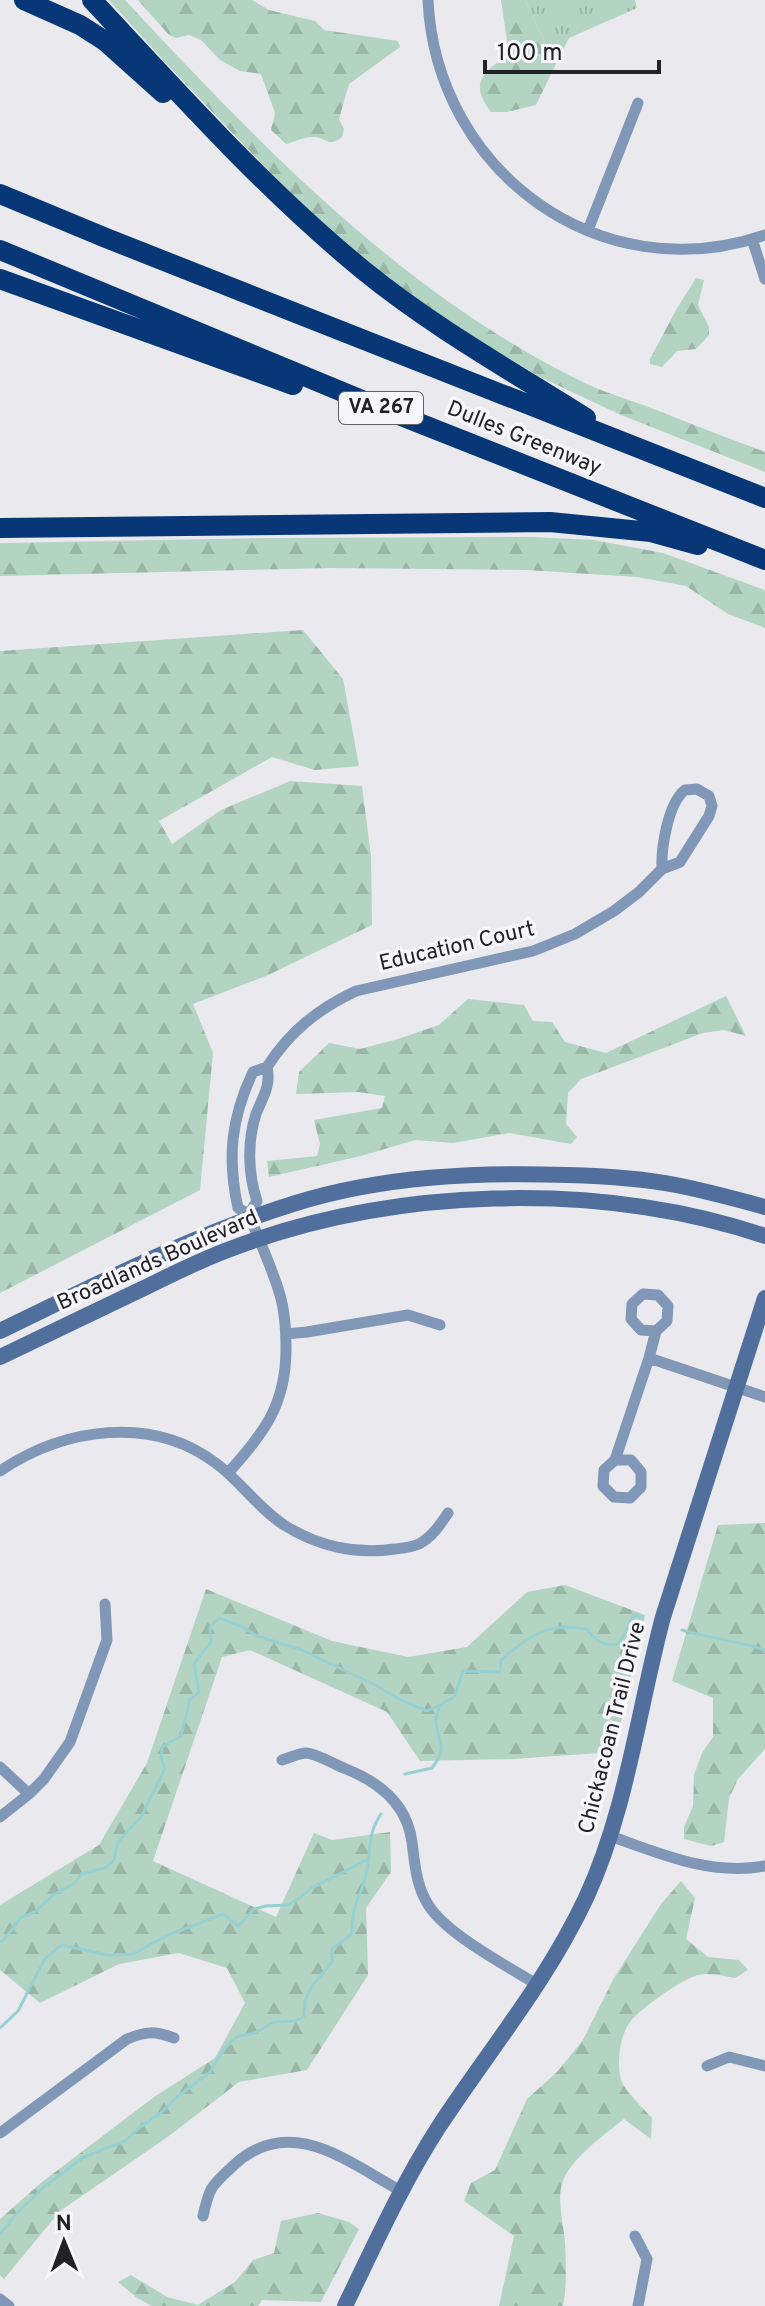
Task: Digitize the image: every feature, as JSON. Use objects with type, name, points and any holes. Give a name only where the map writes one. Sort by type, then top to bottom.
[{"type":"highway","points":[[24,0],[80,25],[105,41],[311,226],[414,309],[627,443]]},
{"type":"highway","points":[[92,0],[250,169]]},
{"type":"highway","name":"Dulles Greenway","points":[[0,194],[765,498]]},
{"type":"highway","name":"Dulles Greenway","points":[[0,250],[386,410],[765,560]]},
{"type":"highway","points":[[0,279],[335,401],[386,410]]},
{"type":"highway","points":[[0,528],[550,522],[651,532],[765,569]]},
{"type":"main road","name":"Broadlands Boulevard","points":[[0,1331],[250,1216],[338,1192],[420,1179],[486,1174],[587,1176],[674,1185],[765,1207]]},
{"type":"main road","name":"Broadlands Boulevard","points":[[0,1357],[202,1261],[258,1239],[394,1206],[536,1198],[620,1205],[700,1218],[765,1236]]},
{"type":"main road","name":"Chickacoan Trail Drive","points":[[345,2306],[401,2191],[436,2132],[538,1985],[587,1896],[610,1836],[628,1775],[663,1617],[765,1298]]},
{"type":"street","points":[[428,0],[438,65],[458,114],[478,145],[519,190],[552,213],[588,230],[628,243],[669,248],[711,247],[765,235]]},
{"type":"street","points":[[588,230],[638,103]]},
{"type":"street","points":[[752,239],[765,279]]},
{"type":"street","name":"Education Court","points":[[250,1216],[238,1208],[234,1191],[234,1131],[240,1103],[253,1072],[267,1067],[297,1028],[330,1004],[356,991],[500,960],[550,945],[614,911],[662,869],[680,862],[712,811],[711,801],[697,789],[685,790],[677,799],[661,850],[662,869]]},
{"type":"street","points":[[228,1473],[257,1440],[277,1406],[286,1367],[286,1334],[280,1294],[250,1216],[257,1201],[250,1171],[252,1131],[270,1081],[267,1067]]},
{"type":"street","points":[[286,1334],[408,1315],[440,1325]]},
{"type":"street","points":[[615,1460],[656,1331]]},
{"type":"street","points":[[649,1358],[765,1397]]},
{"type":"street","points":[[0,1471],[26,1455],[53,1445],[91,1434],[123,1431],[156,1435],[201,1453],[228,1473],[282,1524],[321,1543],[342,1548],[385,1550],[418,1544],[435,1532],[448,1513]]},
{"type":"street","points":[[0,1817],[29,1794],[58,1762],[79,1721],[107,1640],[105,1604]]},
{"type":"street","points":[[282,1760],[307,1753],[381,1786],[402,1810],[408,1824],[416,1875],[429,1906],[452,1930],[538,1985]]},
{"type":"street","points":[[0,1767],[29,1794]]},
{"type":"street","points":[[610,1836],[707,1867],[731,1869],[765,1866]]},
{"type":"street","points":[[0,2133],[127,2039],[155,2032],[174,2038]]},
{"type":"street","points":[[707,2066],[729,2057],[765,2066]]},
{"type":"street","points":[[203,2216],[209,2189],[239,2160],[256,2149],[284,2142],[299,2142],[326,2151],[401,2191]]},
{"type":"street","points":[[635,2236],[647,2259],[638,2306]]},
{"type":"street","points":[[0,2299],[9,2306]]},
{"type":"green space","points":[[109,0],[125,0],[229,110],[339,215],[458,308],[522,349],[589,385],[765,452],[765,472],[621,415],[540,377],[399,288],[316,221]]},
{"type":"green space","points":[[138,0],[252,0],[269,10],[315,21],[324,30],[398,41],[400,47],[349,84],[339,119],[344,129],[342,137],[329,142],[309,137],[286,144],[271,130],[275,113],[261,74],[240,71],[220,60],[201,40],[189,35],[176,38],[169,35]]},
{"type":"green space","points":[[501,0],[525,0],[548,49],[553,70],[536,105],[507,112],[491,112],[484,102],[480,85],[486,72],[509,54]]},
{"type":"green space","points":[[525,0],[635,0],[637,8],[569,38],[553,70],[548,49]]},
{"type":"green space","points":[[696,278],[704,280],[698,305],[709,327],[709,335],[696,349],[677,351],[662,367],[650,364],[676,310]]},
{"type":"green space","points":[[532,537],[594,540],[663,553],[765,590],[765,628],[728,614],[686,586],[637,577],[527,570],[331,568],[0,576],[0,543]]},
{"type":"green space","points":[[303,630],[343,679],[359,766],[315,770],[272,757],[159,821],[172,844],[221,810],[290,781],[362,786],[371,856],[372,925],[266,976],[193,1004],[213,1053],[200,1190],[0,1293],[0,651]]},
{"type":"green space","points":[[726,996],[746,1036],[724,1030],[703,1033],[581,1079],[568,1093],[566,1124],[577,1137],[571,1144],[509,1133],[453,1143],[415,1140],[269,1177],[267,1161],[317,1156],[320,1144],[314,1120],[382,1108],[385,1096],[358,1092],[296,1094],[299,1072],[329,1043],[360,1049],[398,1039],[439,1025],[468,999],[524,1005],[533,1021],[552,1022],[565,1042],[606,1053]]},
{"type":"green space","points":[[765,1523],[765,1749],[738,1779],[729,1798],[724,1842],[711,1846],[684,1839],[684,1827],[693,1806],[694,1775],[702,1753],[713,1737],[713,1698],[672,1681],[718,1525]]},
{"type":"green space","points":[[565,1585],[645,1615],[614,1752],[420,1761],[387,1712],[250,1650],[222,1657],[153,1861],[276,1917],[314,1833],[332,1840],[390,1832],[391,1872],[366,1908],[368,1975],[307,2070],[239,2082],[169,2136],[60,2211],[4,2279],[0,2275],[0,2219],[42,2182],[154,2097],[215,2058],[245,2003],[227,1968],[179,1953],[119,1964],[40,2003],[0,1970],[0,1905],[99,1845],[147,1763],[206,1589],[332,1641],[408,1657],[467,1647],[527,1592]]},
{"type":"green space","points":[[681,1881],[695,1898],[686,1939],[708,1957],[739,1960],[748,1970],[735,1978],[707,1974],[691,1978],[649,2004],[628,2025],[620,2052],[621,2080],[652,2118],[651,2139],[624,2119],[590,2147],[567,2173],[560,2195],[566,2258],[563,2306],[499,2306],[514,2236],[464,2201],[471,2183],[495,2170],[527,2099],[557,2072],[583,2040],[614,1978],[661,1904]]},
{"type":"green space","points":[[318,2213],[349,2222],[359,2229],[321,2302],[262,2300],[258,2306],[152,2306],[118,2282],[131,2275],[167,2297],[198,2305],[235,2282],[253,2260],[274,2253],[281,2221]]},
{"type":"waterway","points":[[405,1774],[432,1768],[437,1761],[441,1746],[437,1714],[440,1705],[454,1697],[463,1671],[500,1672],[501,1660],[522,1643],[541,1632],[561,1627],[587,1629],[601,1642],[619,1644],[634,1615],[642,1617]]},
{"type":"waterway","points":[[0,1942],[21,1917],[35,1912],[53,1895],[75,1883],[81,1874],[105,1868],[114,1860],[118,1842],[141,1817],[165,1769],[162,1747],[181,1736],[190,1699],[199,1692],[194,1664],[211,1642],[210,1627],[219,1618],[257,1636],[302,1650],[427,1711],[440,1705]]},
{"type":"waterway","points":[[682,1630],[765,1650]]},
{"type":"waterway","points":[[0,2234],[44,2187],[84,2157],[125,2141],[210,2072],[224,2049],[236,2037],[255,2033],[274,2022],[296,2021],[304,2016],[305,2001],[312,1986],[332,1962],[332,1949],[351,1935],[354,1910],[368,1865],[371,1836],[381,1814]]},
{"type":"waterway","points":[[0,2028],[18,2011],[44,1960],[61,1945],[108,1955],[133,1954],[168,1935],[223,1914],[238,1926],[254,1909],[288,1905],[310,1889],[367,1860]]}]
